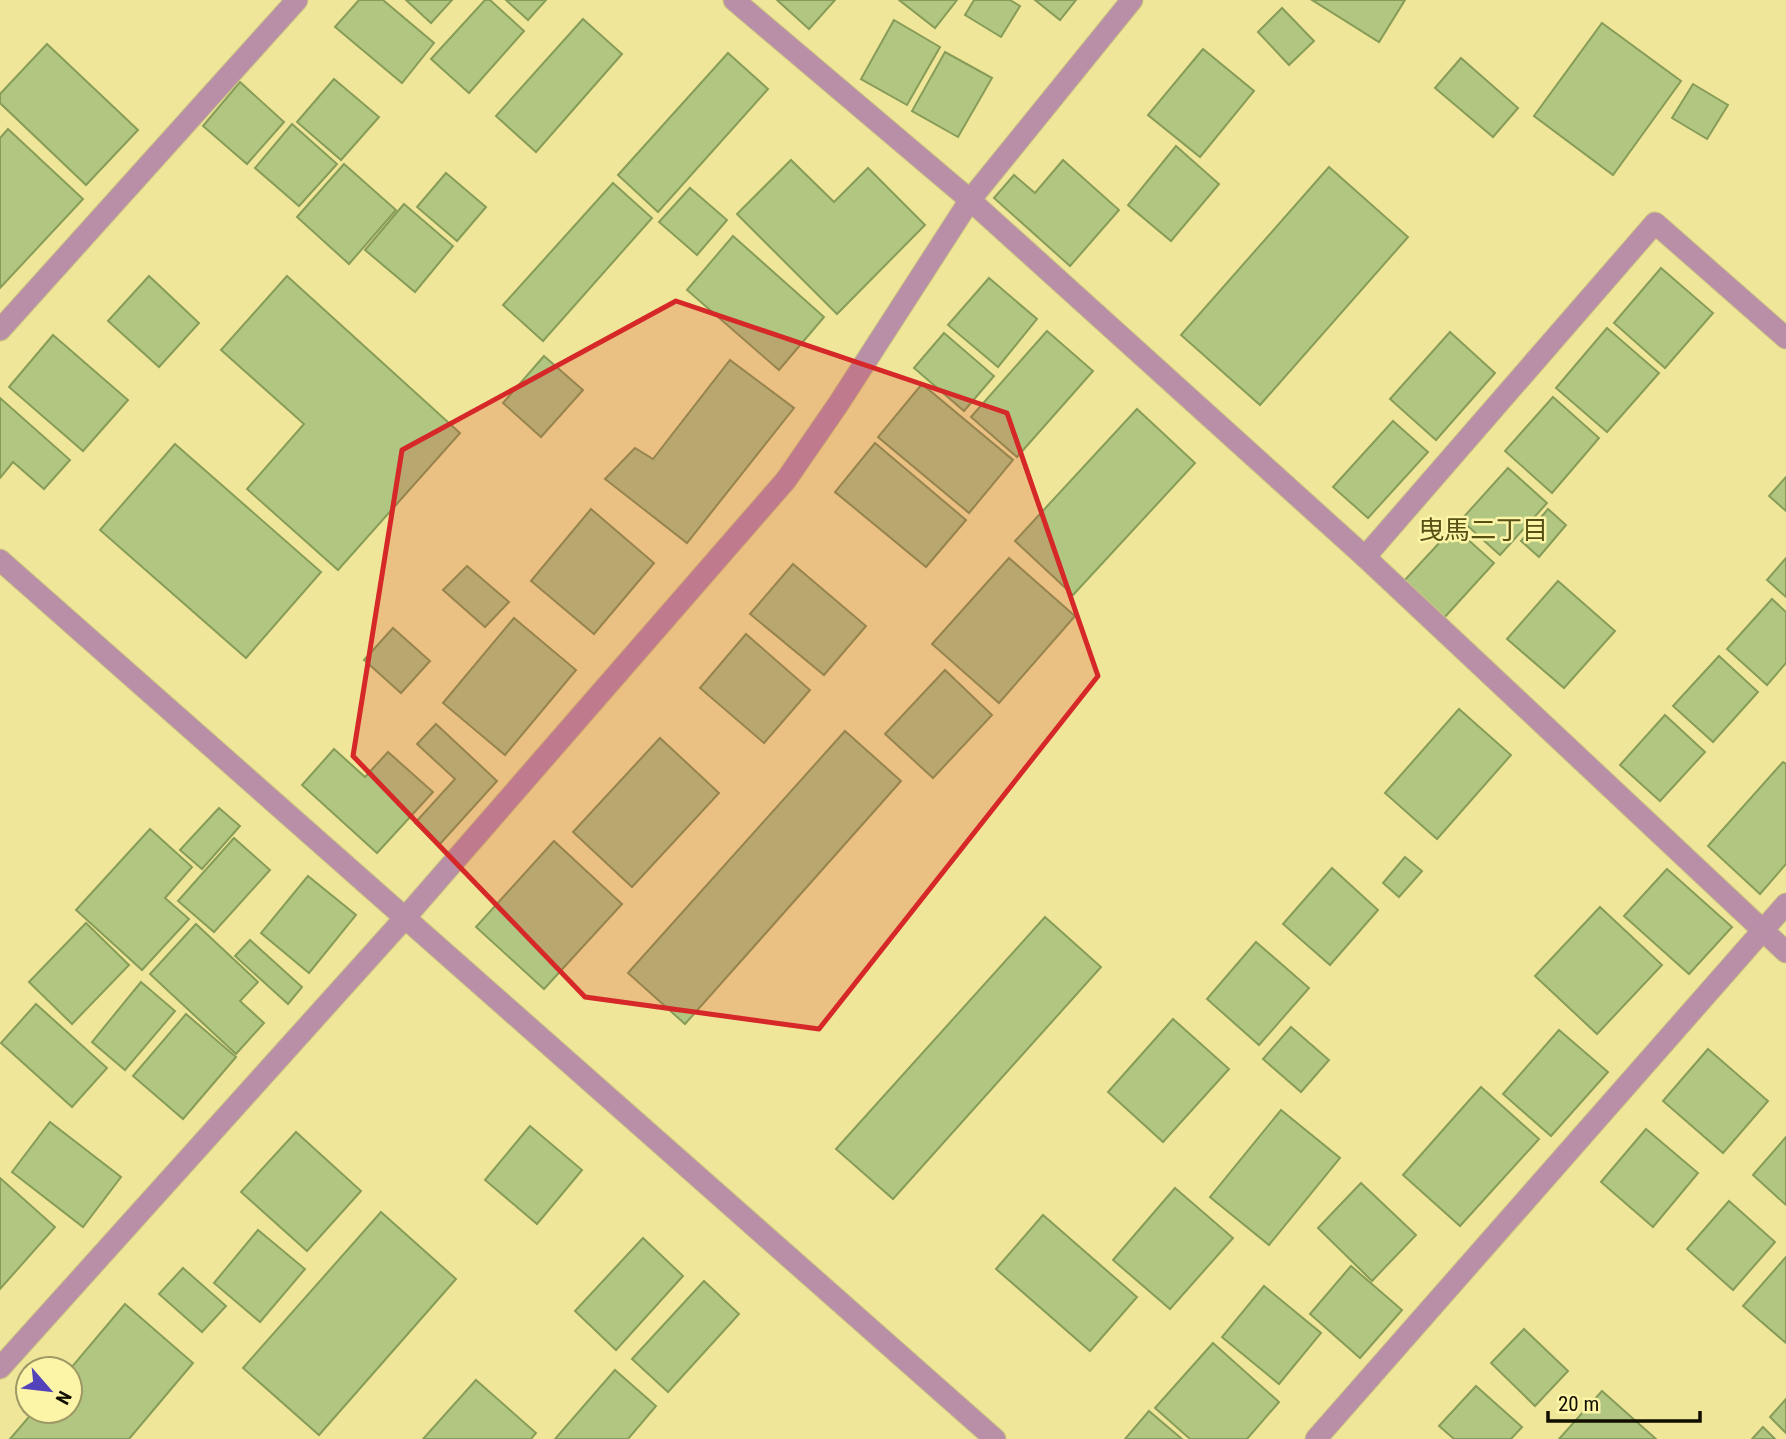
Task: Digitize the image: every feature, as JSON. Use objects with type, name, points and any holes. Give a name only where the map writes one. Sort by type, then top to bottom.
[{"type":"street","points":[[0,330],[297,0]]},
{"type":"street","points":[[734,0],[970,200],[1365,557],[1786,952]]},
{"type":"street","points":[[0,1368],[404,919],[786,480],[970,200],[1132,0]]},
{"type":"street","points":[[1365,557],[1656,223],[1786,338]]},
{"type":"street","points":[[0,560],[995,1439]]},
{"type":"street","points":[[1315,1439],[1786,904]]},
{"type":"highlighted area","points":[[676,301],[1007,413],[1098,676],[819,1029],[585,997],[353,756],[402,450]]},
{"type":"building","points":[[359,0],[383,0],[434,43],[402,83],[335,27]]},
{"type":"building","points":[[406,0],[452,0],[431,23]]},
{"type":"building","points":[[485,0],[490,0],[524,31],[469,93],[431,59]]},
{"type":"building","points":[[506,0],[546,0],[528,20]]},
{"type":"building","points":[[777,0],[835,0],[809,29]]},
{"type":"building","points":[[899,0],[957,0],[935,28]]},
{"type":"building","points":[[974,0],[1010,0],[1020,6],[1001,37],[965,15]]},
{"type":"building","points":[[1035,0],[1076,0],[1060,20]]},
{"type":"building","points":[[1312,0],[1405,0],[1379,42]]},
{"type":"building","points":[[1282,8],[1314,41],[1289,65],[1258,32]]},
{"type":"building","points":[[583,19],[622,54],[536,152],[496,116]]},
{"type":"building","points":[[894,20],[940,47],[907,105],[861,79]]},
{"type":"building","points":[[1602,23],[1681,81],[1613,175],[1534,116]]},
{"type":"building","points":[[47,44],[138,130],[86,185],[0,103],[0,94]]},
{"type":"building","points":[[1203,49],[1254,91],[1200,157],[1148,115]]},
{"type":"building","points":[[945,52],[992,78],[958,137],[912,111]]},
{"type":"building","points":[[728,53],[768,89],[658,212],[618,175]]},
{"type":"building","points":[[1461,58],[1518,108],[1493,137],[1435,88]]},
{"type":"building","points":[[334,79],[379,117],[341,160],[297,122]]},
{"type":"building","points":[[240,82],[284,122],[247,164],[203,126]]},
{"type":"building","points":[[1693,84],[1728,105],[1707,139],[1672,118]]},
{"type":"building","points":[[292,124],[337,164],[299,206],[255,168]]},
{"type":"building","points":[[8,129],[83,199],[0,288],[0,138]]},
{"type":"building","points":[[1176,146],[1219,184],[1171,241],[1128,205]]},
{"type":"building","points":[[791,160],[834,202],[868,168],[925,225],[837,314],[737,214]]},
{"type":"building","points":[[1063,160],[1119,210],[1070,266],[994,198],[1014,175],[1035,193]]},
{"type":"building","points":[[344,164],[396,210],[349,264],[297,217]]},
{"type":"building","points":[[1329,167],[1408,237],[1260,405],[1181,335]]},
{"type":"building","points":[[446,173],[486,207],[457,241],[417,207]]},
{"type":"building","points":[[613,183],[652,218],[543,341],[503,305]]},
{"type":"building","points":[[690,188],[727,220],[697,255],[659,222]]},
{"type":"building","points":[[404,204],[453,246],[415,292],[365,250]]},
{"type":"building","points":[[733,236],[824,317],[779,370],[687,290]]},
{"type":"building","points":[[1661,268],[1713,313],[1665,368],[1614,323]]},
{"type":"building","points":[[149,276],[199,323],[159,367],[108,321]]},
{"type":"building","points":[[287,276],[460,433],[338,570],[247,489],[304,424],[221,350]]},
{"type":"building","points":[[989,278],[1037,319],[998,367],[948,325]]},
{"type":"building","points":[[1607,328],[1659,373],[1607,432],[1556,388]]},
{"type":"building","points":[[1047,331],[1093,371],[1017,457],[971,417]]},
{"type":"building","points":[[1450,332],[1495,373],[1436,440],[1390,399]]},
{"type":"building","points":[[944,333],[994,376],[964,411],[914,368]]},
{"type":"building","points":[[53,335],[128,400],[83,451],[9,387]]},
{"type":"building","points":[[544,356],[583,390],[541,437],[503,403]]},
{"type":"building","points":[[730,360],[794,408],[687,543],[605,479],[635,448],[653,459]]},
{"type":"building","points":[[922,384],[1013,460],[969,513],[878,437]]},
{"type":"building","points":[[1553,397],[1599,438],[1552,493],[1505,451]]},
{"type":"building","points":[[0,398],[70,460],[44,489],[13,462],[0,478]]},
{"type":"building","points":[[1137,409],[1195,463],[1073,595],[1015,541]]},
{"type":"building","points":[[1393,421],[1428,452],[1368,518],[1333,487]]},
{"type":"building","points":[[875,443],[966,520],[926,567],[835,492]]},
{"type":"building","points":[[175,444],[321,572],[246,658],[100,530]]},
{"type":"building","points":[[1508,468],[1547,503],[1500,555],[1461,520]]},
{"type":"building","points":[[1786,477],[1786,511],[1769,496]]},
{"type":"building","points":[[591,509],[654,563],[594,634],[531,581]]},
{"type":"building","points":[[1548,509],[1566,525],[1539,557],[1521,541]]},
{"type":"building","points":[[1454,527],[1494,563],[1443,619],[1403,582]]},
{"type":"building","points":[[1009,558],[1075,616],[999,703],[932,644]]},
{"type":"building","points":[[1786,558],[1786,597],[1767,580]]},
{"type":"building","points":[[793,564],[866,626],[824,675],[750,614]]},
{"type":"building","points":[[467,566],[509,602],[485,627],[443,590]]},
{"type":"building","points":[[1558,581],[1615,631],[1564,688],[1507,639]]},
{"type":"building","points":[[1772,599],[1786,612],[1786,663],[1767,685],[1727,649]]},
{"type":"building","points":[[514,618],[576,670],[505,755],[443,703]]},
{"type":"building","points":[[393,628],[430,661],[401,693],[364,660]]},
{"type":"building","points":[[746,634],[810,690],[764,743],[700,688]]},
{"type":"building","points":[[1719,656],[1758,692],[1713,742],[1673,706]]},
{"type":"building","points":[[945,670],[992,715],[933,778],[885,734]]},
{"type":"building","points":[[1459,709],[1511,755],[1437,839],[1385,793]]},
{"type":"building","points":[[1665,715],[1705,752],[1660,801],[1620,765]]},
{"type":"building","points":[[436,724],[497,781],[439,845],[415,823],[455,779],[417,744]]},
{"type":"building","points":[[845,731],[901,781],[685,1024],[628,973]]},
{"type":"building","points":[[660,738],[719,793],[632,887],[573,832]]},
{"type":"building","points":[[334,749],[365,777],[388,752],[433,792],[377,853],[302,785]]},
{"type":"building","points":[[1783,762],[1786,764],[1786,864],[1760,894],[1708,846]]},
{"type":"building","points":[[219,808],[240,826],[202,869],[180,850]]},
{"type":"building","points":[[150,829],[192,867],[165,898],[189,919],[142,970],[76,910]]},
{"type":"building","points":[[234,838],[270,870],[214,932],[178,901]]},
{"type":"building","points":[[554,841],[622,904],[544,989],[476,927]]},
{"type":"building","points":[[1405,857],[1422,871],[1399,897],[1383,883]]},
{"type":"building","points":[[1332,868],[1378,910],[1330,965],[1283,924]]},
{"type":"building","points":[[1667,869],[1732,927],[1689,974],[1624,916]]},
{"type":"building","points":[[308,876],[356,915],[309,973],[261,933]]},
{"type":"building","points":[[1600,907],[1662,965],[1597,1034],[1535,976]]},
{"type":"building","points":[[1045,917],[1101,967],[893,1199],[836,1149]]},
{"type":"building","points":[[86,923],[129,965],[72,1024],[29,982]]},
{"type":"building","points":[[196,924],[258,982],[240,1001],[264,1023],[236,1054],[150,974]]},
{"type":"building","points":[[250,940],[302,987],[288,1004],[235,956]]},
{"type":"building","points":[[1256,942],[1309,988],[1259,1045],[1207,999]]},
{"type":"building","points":[[141,982],[175,1011],[125,1070],[92,1042]]},
{"type":"building","points":[[36,1004],[107,1068],[72,1107],[1,1043]]},
{"type":"building","points":[[186,1014],[236,1057],[183,1119],[133,1076]]},
{"type":"building","points":[[1173,1019],[1229,1069],[1163,1142],[1108,1092]]},
{"type":"building","points":[[1291,1027],[1329,1060],[1301,1092],[1263,1059]]},
{"type":"building","points":[[1559,1030],[1608,1072],[1551,1136],[1503,1094]]},
{"type":"building","points":[[1708,1049],[1768,1101],[1723,1153],[1663,1101]]},
{"type":"building","points":[[1481,1087],[1539,1139],[1460,1226],[1403,1175]]},
{"type":"building","points":[[1281,1110],[1340,1158],[1269,1245],[1210,1197]]},
{"type":"building","points":[[50,1122],[121,1177],[83,1227],[12,1172]]},
{"type":"building","points":[[530,1126],[582,1170],[537,1224],[485,1180]]},
{"type":"building","points":[[1646,1129],[1698,1173],[1653,1227],[1601,1182]]},
{"type":"building","points":[[296,1132],[361,1191],[307,1251],[241,1192]]},
{"type":"building","points":[[1786,1137],[1786,1205],[1753,1175]]},
{"type":"building","points":[[0,1178],[55,1227],[0,1289]]},
{"type":"building","points":[[1361,1183],[1416,1235],[1372,1281],[1318,1228]]},
{"type":"building","points":[[1175,1188],[1233,1238],[1170,1309],[1113,1260]]},
{"type":"building","points":[[1729,1201],[1775,1242],[1733,1290],[1687,1249]]},
{"type":"building","points":[[381,1212],[456,1279],[319,1435],[243,1368]]},
{"type":"building","points":[[1043,1215],[1137,1297],[1090,1351],[996,1269]]},
{"type":"building","points":[[258,1230],[305,1269],[260,1322],[214,1283]]},
{"type":"building","points":[[643,1238],[683,1276],[616,1350],[575,1311]]},
{"type":"building","points":[[1786,1257],[1786,1343],[1743,1306]]},
{"type":"building","points":[[1351,1266],[1402,1310],[1360,1358],[1310,1314]]},
{"type":"building","points":[[183,1268],[226,1306],[202,1332],[159,1294]]},
{"type":"building","points":[[704,1281],[739,1314],[668,1392],[632,1359]]},
{"type":"building","points":[[1264,1286],[1321,1333],[1279,1384],[1222,1337]]},
{"type":"building","points":[[125,1304],[193,1363],[129,1439],[10,1439],[22,1425],[84,1425],[84,1355],[82,1355]]},
{"type":"building","points":[[1524,1329],[1568,1371],[1535,1406],[1491,1363]]},
{"type":"building","points":[[1213,1343],[1279,1402],[1247,1439],[1190,1439],[1155,1408]]},
{"type":"building","points":[[615,1370],[656,1406],[628,1439],[555,1439]]},
{"type":"building","points":[[476,1380],[536,1433],[531,1439],[423,1439]]},
{"type":"building","points":[[1476,1386],[1522,1427],[1511,1439],[1454,1439],[1439,1426]]},
{"type":"building","points":[[1602,1391],[1656,1439],[1559,1439]]},
{"type":"building","points":[[1786,1399],[1786,1433],[1770,1417]]},
{"type":"building","points":[[1149,1411],[1182,1439],[1125,1439]]},
{"type":"building","points":[[1763,1427],[1775,1439],[1752,1439]]},
{"type":"district","name":"曳馬二丁目","points":[[1483,530]]}]
